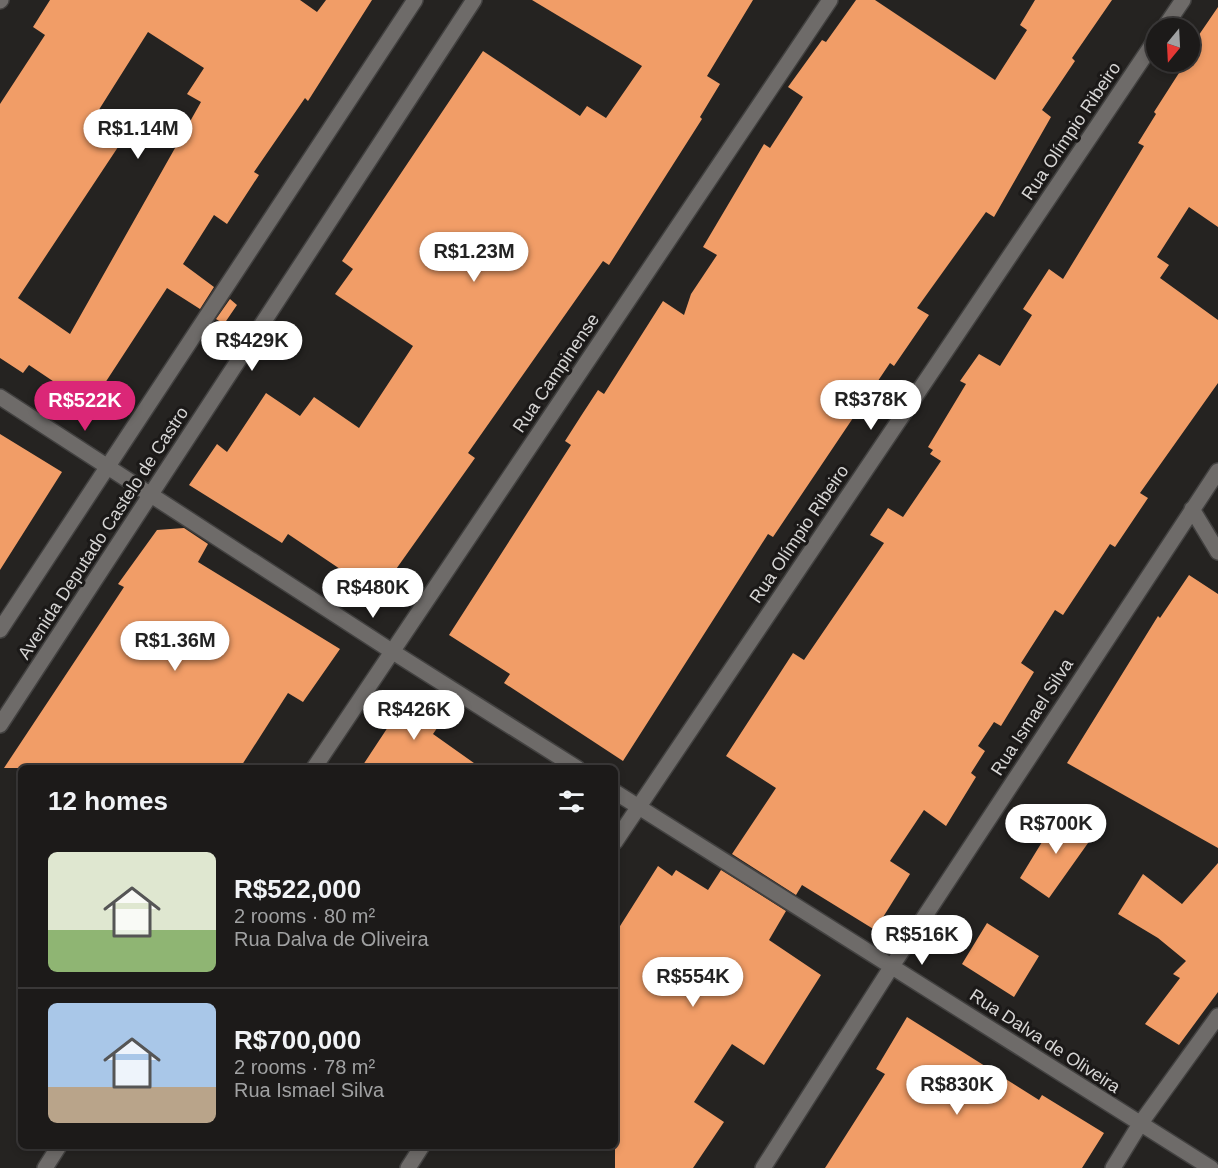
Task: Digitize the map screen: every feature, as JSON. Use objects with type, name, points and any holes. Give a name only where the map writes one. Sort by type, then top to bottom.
[{"type":"street","name":"Avenida Deputado Castelo de Castro","points":[[0,630],[415,0]]},
{"type":"street","name":"Avenida Deputado Castelo de Castro","points":[[0,725],[474,0]]},
{"type":"street","name":"Rua Campinense","points":[[316,765],[830,0]]},
{"type":"street","points":[[1171,18],[1183,0]]},
{"type":"street","name":"Rua Olímpio Ribeiro","points":[[618,837],[1146,54]]},
{"type":"street","points":[[0,397],[153,494],[393,652],[572,765]]},
{"type":"street","name":"Rua Ismael Silva","points":[[763,1168],[892,966],[1218,471]]},
{"type":"street","points":[[1192,509],[1218,552]]},
{"type":"street","name":"Rua Dalva de Oliveira","points":[[618,794],[1211,1168]]},
{"type":"street","points":[[1113,1168],[1140,1124],[1218,1016]]},
{"type":"street","points":[[45,1168],[57,1149]]},
{"type":"street","points":[[408,1168],[420,1149]]},
{"type":"building","points":[[50,0],[300,0],[317,12],[326,0],[372,0],[308,101],[305,98],[254,172],[259,175],[227,224],[214,215],[183,264],[214,287],[200,309],[167,288],[90,406],[29,365],[23,373],[0,358],[0,104],[45,35],[33,27]],"holes":[[[148,32],[204,68],[187,94],[201,102],[70,334],[18,298],[124,138],[95,116]]]},
{"type":"building","points":[[532,0],[753,0],[707,76],[720,84],[700,117],[702,119],[609,265],[603,261],[468,453],[475,458],[372,603],[339,581],[346,573],[288,534],[282,543],[189,485],[217,444],[227,452],[266,393],[300,416],[314,397],[359,428],[413,346],[335,294],[353,269],[342,261],[483,51],[580,116],[587,106],[606,118],[642,66]]},
{"type":"building","points":[[856,0],[875,0],[995,80],[1027,30],[1020,25],[1035,0],[1112,0],[1072,58],[1075,61],[1042,110],[1051,117],[994,217],[986,212],[917,308],[929,315],[894,366],[890,363],[773,537],[768,534],[623,761],[504,683],[510,674],[449,635],[571,445],[565,441],[581,416],[598,390],[604,394],[663,301],[684,315],[691,294],[717,255],[703,247],[764,144],[770,148],[803,97],[788,87],[822,40],[826,42]]},
{"type":"building","points":[[1218,7],[1218,227],[1189,207],[1157,257],[1169,265],[1160,278],[1218,320],[1218,383],[1140,493],[1148,498],[1115,547],[1110,544],[1063,615],[1055,610],[1021,663],[1034,672],[1001,726],[994,722],[978,746],[985,751],[971,773],[976,777],[946,826],[924,810],[890,861],[910,874],[875,930],[802,885],[796,895],[732,854],[776,788],[726,756],[793,653],[804,660],[884,543],[870,535],[888,508],[903,517],[941,461],[930,454],[933,450],[928,447],[966,384],[960,381],[979,354],[1000,366],[1032,315],[1023,309],[1049,269],[1063,279],[1144,146],[1138,143],[1156,114],[1154,112],[1180,72],[1200,72],[1200,33]]},
{"type":"building","points":[[230,299],[237,305],[224,324],[216,319]]},
{"type":"building","points":[[0,434],[62,472],[0,570]]},
{"type":"building","points":[[184,528],[208,544],[198,562],[340,649],[303,702],[288,693],[242,765],[18,765],[18,768],[4,768],[124,587],[118,584],[157,530]]},
{"type":"building","points":[[1189,575],[1218,594],[1218,848],[1067,763],[1158,616],[1160,618]]},
{"type":"building","points":[[404,693],[444,718],[433,734],[477,765],[363,765],[388,727],[382,724]]},
{"type":"building","points":[[1061,811],[1093,836],[1049,898],[1020,878]]},
{"type":"building","points":[[1218,863],[1218,992],[1179,1045],[1145,1024],[1180,978],[1173,974],[1186,961],[1158,938],[1118,914],[1143,874],[1182,904]]},
{"type":"building","points":[[658,866],[672,876],[676,870],[708,890],[721,870],[786,911],[769,940],[821,975],[764,1065],[732,1044],[694,1102],[724,1122],[693,1168],[615,1168],[615,1149],[618,1149],[618,929]]},
{"type":"building","points":[[987,923],[1039,956],[1014,997],[962,964]]},
{"type":"building","points":[[907,1017],[1039,1100],[1042,1095],[1104,1133],[1082,1168],[825,1168],[885,1074],[876,1069]]}]
